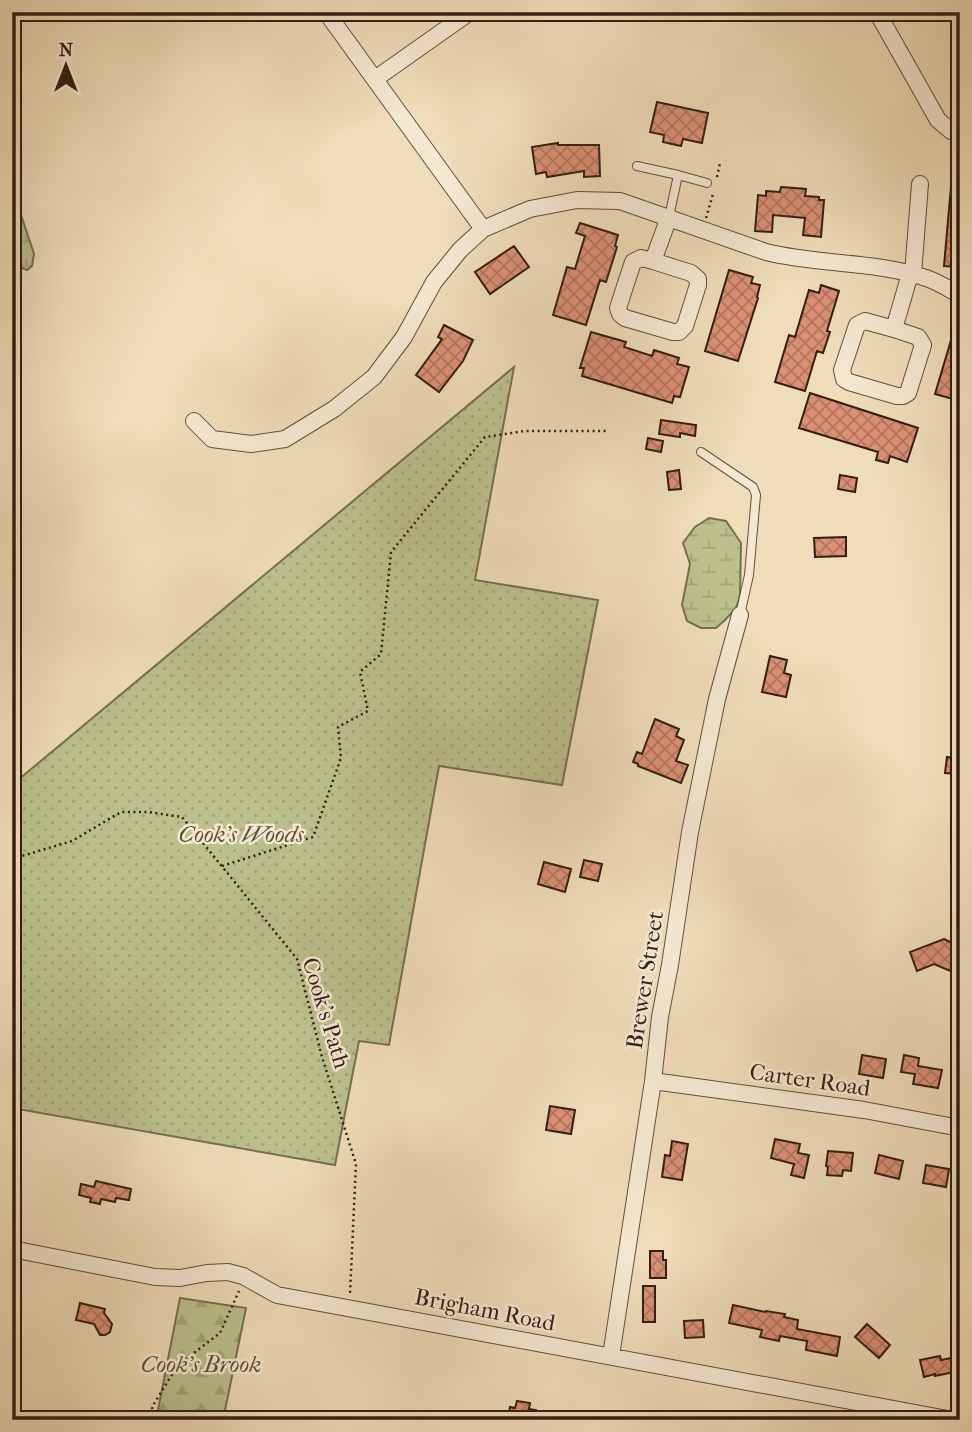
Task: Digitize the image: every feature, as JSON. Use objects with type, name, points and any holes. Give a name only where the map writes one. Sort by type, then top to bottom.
[{"type":"street","points":[[326,12],[483,229]]},
{"type":"street","points":[[375,79],[470,12]]},
{"type":"street","points":[[877,12],[938,120],[951,131],[960,132]]},
{"type":"street","points":[[894,329],[912,274],[920,184]]},
{"type":"street","points":[[194,421],[212,439],[251,444],[285,439],[334,409],[374,377],[404,337],[434,282],[460,250],[483,229],[530,209],[578,200],[621,201],[742,245],[778,255],[865,265],[912,274],[960,295]]},
{"type":"street","points":[[653,261],[669,217]]},
{"type":"street","points":[[641,258],[653,261],[691,273],[698,279],[685,326],[679,332],[625,318],[619,312],[633,262],[641,258]]},
{"type":"street","points":[[865,321],[894,329],[918,337],[923,345],[908,393],[897,396],[844,379],[842,370],[857,325],[865,321]]},
{"type":"street","name":"Brewer Street","points":[[611,1356],[690,832],[717,699],[740,615]]},
{"type":"street","name":"Carter Road","points":[[653,1081],[864,1111],[960,1128]]},
{"type":"street","name":"Brigham Road","points":[[12,1249],[155,1277],[180,1278],[228,1272],[243,1276],[276,1295],[953,1420]]},
{"type":"lane","points":[[637,166],[707,183]]},
{"type":"lane","points":[[669,217],[678,175]]},
{"type":"lane","points":[[701,452],[753,487],[755,495],[749,575],[740,615]]},
{"type":"path","points":[[705,222],[710,202]]},
{"type":"path","points":[[222,866],[313,837],[341,758],[338,727],[368,711],[360,673],[381,654],[391,552],[485,437],[525,431],[608,431]]},
{"type":"path","name":"Cook's Path","points":[[12,859],[72,841],[121,812],[148,812],[182,817],[297,959],[322,1057],[356,1164],[349,1308]]},
{"type":"path","points":[[153,1420],[152,1407],[171,1376],[182,1362],[220,1333],[243,1276]]},
{"type":"green space","points":[[12,196],[34,254],[32,266],[27,270],[12,260]]},
{"type":"green space","name":"Cook's Woods","points":[[514,367],[475,580],[598,600],[562,785],[439,766],[389,1045],[359,1041],[335,1165],[12,1108],[12,785]]},
{"type":"green space","points":[[709,518],[726,521],[741,543],[740,596],[736,608],[716,628],[701,628],[687,621],[682,605],[690,564],[683,543],[695,527]]},
{"type":"green space","name":"Cook's Brook","points":[[180,1298],[246,1308],[223,1420],[156,1420]]},
{"type":"building","points":[[657,102],[708,113],[702,143],[683,139],[681,146],[663,142],[664,135],[650,132]]},
{"type":"building","points":[[558,143],[599,145],[600,176],[584,177],[584,171],[547,177],[546,172],[536,174],[532,147]]},
{"type":"building","points":[[952,175],[960,175],[960,267],[944,266]]},
{"type":"building","points":[[781,187],[806,189],[805,196],[824,200],[821,237],[803,235],[805,218],[773,215],[772,232],[755,231],[758,195],[766,196],[766,191],[780,192]]},
{"type":"building","points":[[580,223],[618,235],[606,282],[600,280],[586,325],[553,315],[567,267],[575,269],[585,236],[576,233]]},
{"type":"building","points":[[514,246],[529,267],[490,294],[475,272]]},
{"type":"building","points":[[729,270],[753,277],[751,283],[760,285],[738,361],[705,351]]},
{"type":"building","points":[[821,285],[839,291],[823,353],[817,351],[805,391],[775,382],[789,335],[795,337],[809,290],[819,293]]},
{"type":"building","points":[[957,320],[960,321],[960,401],[935,394]]},
{"type":"building","points":[[444,325],[473,340],[463,361],[439,392],[416,375],[442,339],[438,337]]},
{"type":"building","points":[[591,332],[626,342],[624,347],[652,356],[654,350],[679,358],[677,364],[689,367],[680,397],[674,396],[672,403],[582,376],[584,368],[580,368]]},
{"type":"building","points":[[810,393],[918,428],[907,462],[890,456],[888,463],[876,460],[878,452],[799,428]]},
{"type":"building","points":[[661,420],[696,425],[695,436],[680,433],[680,437],[659,434]]},
{"type":"building","points":[[648,438],[663,441],[661,452],[646,449]]},
{"type":"building","points":[[679,470],[681,489],[669,490],[667,472]]},
{"type":"building","points":[[840,475],[857,478],[855,492],[838,489]]},
{"type":"building","points":[[846,537],[846,556],[815,557],[814,538]]},
{"type":"building","points":[[770,656],[787,660],[784,673],[791,675],[786,697],[762,692]]},
{"type":"building","points":[[655,719],[679,729],[676,736],[684,740],[676,761],[688,765],[681,783],[633,762],[637,752],[642,754]]},
{"type":"building","points":[[947,757],[960,759],[960,774],[945,773]]},
{"type":"building","points":[[584,860],[602,864],[598,881],[580,877]]},
{"type":"building","points":[[544,862],[571,869],[565,892],[538,884]]},
{"type":"building","points":[[944,939],[960,947],[960,975],[934,964],[917,971],[910,952]]},
{"type":"building","points":[[862,1055],[886,1059],[883,1078],[859,1074]]},
{"type":"building","points":[[904,1055],[919,1058],[918,1066],[942,1070],[938,1088],[913,1084],[915,1074],[901,1072]]},
{"type":"building","points":[[550,1106],[575,1110],[571,1134],[546,1130]]},
{"type":"building","points":[[775,1139],[800,1144],[798,1153],[809,1155],[804,1178],[791,1175],[794,1164],[771,1158]]},
{"type":"building","points":[[672,1141],[688,1144],[682,1180],[662,1177],[665,1155],[670,1156]]},
{"type":"building","points":[[828,1151],[853,1153],[851,1171],[843,1170],[842,1176],[827,1175]]},
{"type":"building","points":[[879,1155],[903,1161],[899,1179],[875,1173]]},
{"type":"building","points":[[926,1165],[949,1169],[946,1187],[923,1183]]},
{"type":"building","points":[[96,1181],[131,1189],[129,1200],[116,1198],[115,1202],[101,1199],[100,1204],[90,1202],[91,1198],[79,1195],[81,1184],[94,1187]]},
{"type":"building","points":[[650,1251],[663,1251],[666,1278],[650,1278]]},
{"type":"building","points":[[643,1286],[655,1286],[655,1322],[643,1322]]},
{"type":"building","points":[[80,1303],[105,1309],[104,1313],[112,1324],[110,1332],[100,1335],[94,1324],[76,1320]]},
{"type":"building","points":[[733,1305],[785,1314],[784,1317],[798,1320],[797,1329],[840,1337],[837,1356],[806,1350],[807,1341],[780,1336],[779,1341],[760,1337],[762,1330],[729,1323]]},
{"type":"building","points":[[703,1320],[704,1337],[685,1338],[684,1321]]},
{"type":"building","points":[[867,1324],[890,1345],[879,1358],[855,1337]]},
{"type":"building","points":[[940,1356],[941,1360],[956,1357],[959,1371],[924,1377],[920,1360]]},
{"type":"building","points":[[517,1401],[530,1403],[529,1409],[536,1410],[534,1420],[508,1420],[510,1407],[515,1408]]}]
